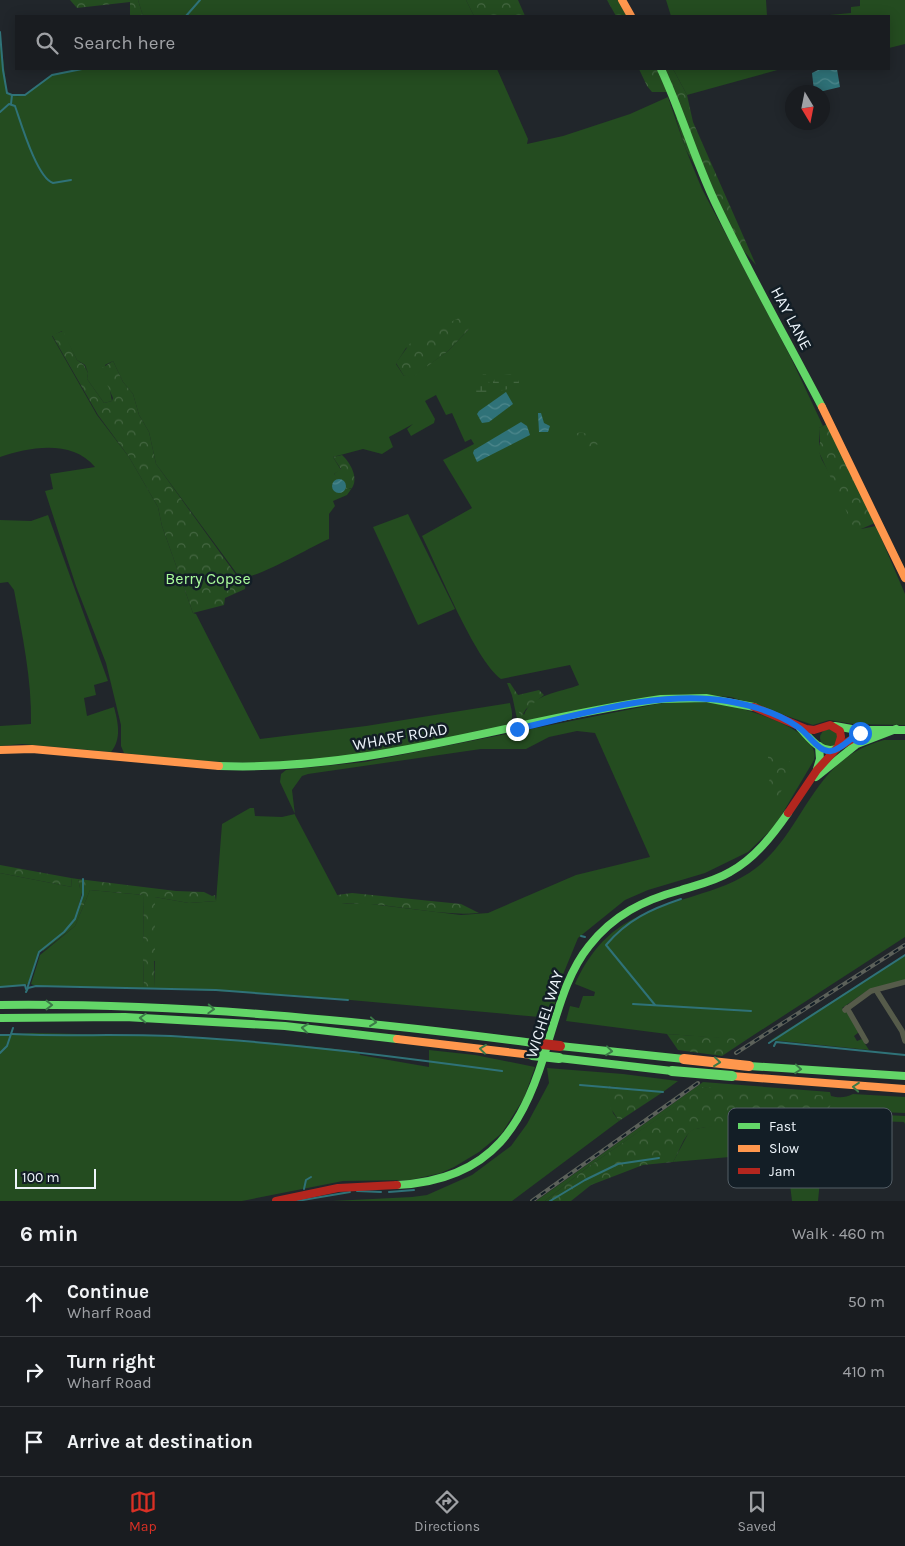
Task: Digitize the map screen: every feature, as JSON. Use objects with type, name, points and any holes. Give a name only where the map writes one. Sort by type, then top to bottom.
[{"type":"main road","points":[[622,0],[630,15]]},
{"type":"main road","name":"HAY LANE","points":[[661,70],[675,99],[693,154],[718,210],[833,428],[905,578]]},
{"type":"main road","name":"WHARF ROAD","points":[[0,750],[32,749],[221,766],[310,764],[384,755],[646,701],[677,698],[705,698],[735,703],[770,713],[798,727],[810,730],[834,726],[869,730],[900,730]]},
{"type":"main road","points":[[820,729],[816,737],[818,745],[828,751],[837,748],[842,740],[841,734],[834,726]]},
{"type":"main road","name":"WHARF ROAD","points":[[798,727],[818,745]]},
{"type":"main road","name":"WHARF ROAD","points":[[837,748],[854,736],[869,730]]},
{"type":"main road","points":[[807,785],[857,744],[900,730]]},
{"type":"main road","name":"WICHEL WAY","points":[[816,771],[820,759],[818,745]]},
{"type":"main road","name":"WICHEL WAY","points":[[276,1201],[346,1188],[403,1187],[432,1183],[458,1173],[486,1157],[513,1130],[527,1106],[536,1084],[569,981],[590,944],[612,922],[632,908],[659,896],[718,878],[744,864],[770,839],[816,771],[837,748]]},
{"type":"main road","points":[[0,1006],[143,1006],[288,1014],[749,1066],[905,1076]]},
{"type":"main road","points":[[0,1018],[125,1017],[285,1026],[672,1071],[905,1089]]},
{"type":"street","points":[[866,1041],[846,1009],[859,998],[876,990],[905,982]]},
{"type":"street","points":[[876,990],[902,1031],[905,1041]]},
{"type":"green space","points":[[70,0],[138,0],[143,15],[130,15],[130,2],[77,8]]},
{"type":"green space","points":[[138,0],[466,0],[474,15],[143,15]]},
{"type":"green space","points":[[466,0],[518,0],[525,15],[474,15]]},
{"type":"green space","points":[[607,0],[618,0],[626,15],[615,15]]},
{"type":"green space","points":[[666,0],[766,0],[767,15],[671,15]]},
{"type":"green space","points":[[860,0],[905,0],[905,44],[890,48],[890,15],[830,15],[851,13],[851,7],[860,6]]},
{"type":"green space","points":[[0,32],[7,93],[14,96],[26,94],[55,74],[75,70],[497,70],[528,139],[527,144],[563,136],[630,114],[668,97],[702,189],[790,356],[823,426],[819,428],[820,456],[861,529],[876,526],[905,594],[905,725],[853,724],[829,720],[813,725],[731,697],[687,694],[658,696],[522,722],[517,719],[512,695],[524,715],[533,702],[540,698],[579,685],[570,665],[501,679],[480,653],[458,612],[422,536],[472,508],[443,460],[474,444],[471,439],[465,442],[452,413],[446,415],[436,395],[425,401],[435,419],[434,423],[411,436],[407,429],[413,424],[389,437],[393,447],[382,454],[363,449],[333,457],[341,470],[334,474],[350,489],[352,488],[347,495],[333,501],[335,506],[329,514],[329,539],[271,568],[248,577],[240,578],[156,464],[149,432],[139,415],[133,394],[123,382],[113,361],[105,365],[112,401],[104,403],[87,379],[88,373],[85,365],[77,360],[62,331],[52,336],[97,415],[129,457],[158,507],[162,526],[193,613],[196,614],[260,739],[366,726],[510,703],[512,713],[511,722],[506,727],[435,742],[315,760],[267,763],[220,762],[124,753],[121,746],[121,725],[106,663],[76,586],[45,491],[53,489],[50,474],[95,467],[86,458],[75,452],[62,449],[37,448],[0,457]],"holes":[[[469,329],[448,351],[410,378],[407,374],[404,376],[396,364],[406,348]]]},
{"type":"green space","points":[[639,70],[674,70],[687,95],[693,122],[756,265],[743,250],[686,150],[668,92],[652,92]]},
{"type":"green space","points":[[674,70],[777,70],[687,95]]},
{"type":"green space","points":[[461,317],[467,320],[469,329],[448,351],[410,379],[407,375],[404,376],[396,363],[411,342]]},
{"type":"green space","name":"Berry Copse","points":[[63,331],[77,360],[84,365],[88,373],[87,379],[104,403],[112,401],[113,398],[102,373],[102,368],[113,361],[123,382],[133,394],[139,415],[149,432],[156,464],[237,576],[246,579],[245,589],[225,598],[224,605],[193,613],[162,526],[158,507],[129,457],[98,415],[52,335]]},
{"type":"green space","points":[[483,374],[486,374],[489,380],[487,394],[480,398],[473,397],[472,387],[478,383]]},
{"type":"green space","points":[[510,374],[517,377],[520,386],[496,392],[493,390],[493,382],[497,376]]},
{"type":"green space","points":[[827,424],[875,523],[861,529],[854,528],[818,450],[820,442],[819,428]]},
{"type":"green space","points":[[581,432],[596,437],[599,444],[584,448],[577,440],[567,436]]},
{"type":"green space","points":[[342,455],[353,470],[355,480],[352,488],[346,489],[334,474],[341,469],[333,457]]},
{"type":"green space","points":[[408,514],[455,609],[418,625],[373,527]]},
{"type":"green space","points":[[48,515],[108,681],[94,685],[96,695],[84,698],[87,716],[114,707],[118,724],[118,736],[111,752],[22,744],[0,746],[0,726],[31,724],[31,707],[28,673],[14,590],[8,582],[0,583],[0,520],[31,521]]},
{"type":"green space","points":[[507,683],[510,683],[518,695],[539,690],[544,695],[526,709],[521,717]]},
{"type":"green space","points":[[678,701],[721,704],[782,723],[807,739],[813,749],[814,760],[775,826],[748,852],[705,873],[648,890],[625,900],[578,938],[562,977],[551,1018],[294,995],[155,988],[155,961],[143,960],[144,988],[36,986],[31,984],[40,955],[75,926],[90,890],[144,895],[143,945],[155,897],[189,903],[216,901],[222,824],[250,808],[254,808],[255,816],[282,817],[295,814],[280,782],[281,774],[286,770],[365,762]],"holes":[[[577,731],[595,733],[650,857],[576,875],[488,913],[461,915],[363,903],[342,904],[295,814],[292,790],[302,776],[308,774],[481,749],[526,749],[549,737]]]},
{"type":"green space","points":[[829,729],[835,732],[838,738],[835,744],[829,747],[823,744],[820,738],[823,732]]},
{"type":"green space","points":[[884,740],[905,740],[905,937],[746,1040],[667,1034],[566,1021],[570,1006],[579,1008],[583,996],[594,996],[595,992],[575,984],[585,964],[609,935],[638,916],[719,888],[749,873],[773,852],[825,778],[840,762],[860,749]]},
{"type":"green space","points":[[772,750],[792,763],[794,768],[779,795],[774,800],[768,797],[766,788],[772,774],[767,753]]},
{"type":"green space","points":[[0,865],[71,878],[72,887],[0,873]]},
{"type":"green space","points":[[0,873],[72,887],[71,878],[78,879],[80,888],[83,889],[75,919],[64,933],[39,952],[28,984],[25,985],[0,987]]},
{"type":"green space","points":[[78,879],[176,891],[204,892],[212,896],[215,895],[216,901],[189,903],[155,897],[155,954],[148,954],[143,945],[144,895],[90,890],[75,926],[43,951],[42,948],[70,925],[78,911],[83,891],[80,888]]},
{"type":"green space","points":[[352,893],[461,904],[479,913],[445,913],[376,905],[341,904],[337,895]]},
{"type":"green space","points":[[905,955],[905,980],[867,991],[842,1008],[847,1012],[859,1032],[854,1036],[857,1041],[862,1039],[869,1050],[771,1040]]},
{"type":"green space","points":[[154,957],[155,988],[144,988],[143,958]]},
{"type":"green space","points":[[32,1033],[155,1036],[278,1043],[359,1052],[360,1055],[429,1067],[429,1050],[475,1055],[535,1067],[524,1098],[502,1133],[479,1152],[441,1173],[410,1180],[343,1181],[242,1201],[0,1201],[0,1035]]},
{"type":"green space","points":[[667,1034],[746,1040],[722,1056],[678,1050]]},
{"type":"green space","points":[[547,1068],[623,1074],[678,1081],[663,1092],[607,1086],[613,1113],[619,1121],[512,1201],[332,1201],[427,1195],[472,1175],[511,1146],[527,1124],[549,1083]]},
{"type":"green space","points":[[703,1082],[830,1092],[831,1096],[839,1097],[853,1094],[905,1097],[905,1113],[892,1112],[892,1108],[775,1108],[704,1087],[588,1167],[545,1201],[536,1201]]},
{"type":"green space","points":[[607,1086],[663,1092],[619,1121],[610,1107]]},
{"type":"green space","points":[[703,1087],[831,1096],[828,1108],[728,1108],[728,1126],[693,1130],[684,1140],[673,1162],[643,1165],[591,1185],[571,1201],[545,1201],[588,1167]]},
{"type":"green space","points":[[892,1115],[905,1116],[905,1124],[904,1122],[892,1122]]},
{"type":"green space","points":[[728,1126],[728,1157],[673,1162],[689,1132],[694,1129]]},
{"type":"green space","points":[[790,1188],[819,1188],[818,1201],[792,1201]]},
{"type":"water","points":[[818,70],[837,70],[840,87],[830,89],[830,85],[813,85],[812,73]]},
{"type":"water","points":[[506,392],[513,404],[489,422],[482,423],[477,414],[479,411]]},
{"type":"water","points":[[538,413],[541,413],[544,423],[550,426],[548,432],[539,432]]},
{"type":"water","points":[[521,422],[527,426],[530,435],[477,462],[473,453],[474,450]]},
{"type":"water","points":[[336,479],[342,479],[346,486],[342,493],[336,493],[332,489],[332,483]]},
{"type":"waterway","points":[[187,15],[200,0]]},
{"type":"waterway","points":[[0,32],[7,93],[12,95]]},
{"type":"waterway","points":[[11,104],[12,95],[25,95],[52,75],[77,70]]},
{"type":"waterway","points":[[0,112],[9,104],[15,106],[30,149],[47,179],[53,183],[71,180]]},
{"type":"waterway","points":[[27,989],[39,952],[64,932],[75,919],[83,895],[83,879]]},
{"type":"waterway","points":[[655,1005],[606,945],[622,929],[640,916],[681,899]]},
{"type":"waterway","points":[[581,936],[585,937]]},
{"type":"waterway","points":[[769,1043],[905,955]]},
{"type":"waterway","points":[[0,987],[25,985],[26,989]]},
{"type":"waterway","points":[[26,992],[28,988],[36,986],[216,990],[348,1000]]},
{"type":"waterway","points":[[633,1004],[751,1011]]},
{"type":"waterway","points":[[0,1053],[7,1046],[13,1028]]},
{"type":"waterway","points":[[12,1034],[142,1035],[226,1040],[344,1051],[502,1071]]},
{"type":"waterway","points":[[0,1035],[10,1035]]},
{"type":"waterway","points":[[774,1046],[776,1042],[905,1055]]},
{"type":"waterway","points":[[580,1085],[663,1092]]},
{"type":"waterway","points":[[550,1201],[585,1180],[618,1164],[659,1158]]},
{"type":"waterway","points":[[304,1189],[306,1180],[311,1177]]},
{"type":"waterway","points":[[389,1192],[414,1190]]},
{"type":"waterway","points":[[357,1191],[381,1192]]},
{"type":"waterway","points":[[297,1201],[350,1192]]},
{"type":"railway","points":[[736,1053],[905,945]]},
{"type":"railway","points":[[532,1201],[698,1083]]},
{"type":"traffic: fast","points":[[661,70],[714,200],[753,278],[822,407]]},
{"type":"traffic: fast","points":[[219,766],[275,766],[331,761],[386,753],[606,708],[661,699],[706,698],[754,707]]},
{"type":"traffic: fast","points":[[835,726],[857,730],[905,730]]},
{"type":"traffic: fast","points":[[800,728],[820,747],[830,750],[836,749]]},
{"type":"traffic: fast","points":[[816,777],[857,744],[896,729]]},
{"type":"traffic: fast","points":[[817,769],[820,759],[819,746]]},
{"type":"traffic: fast","points":[[397,1185],[430,1181],[458,1172],[481,1159],[500,1142],[516,1121],[529,1097],[561,1002],[575,967],[598,935],[619,917],[642,904],[712,880],[739,866],[762,846],[788,813]]},
{"type":"traffic: fast","points":[[0,1005],[67,1005],[201,1010],[334,1020],[533,1043]]},
{"type":"traffic: fast","points":[[0,1018],[125,1017],[285,1026],[397,1039]]},
{"type":"traffic: fast","points":[[560,1046],[684,1059]]},
{"type":"traffic: fast","points":[[532,1055],[559,1058]]},
{"type":"traffic: fast","points":[[559,1058],[672,1071]]},
{"type":"traffic: fast","points":[[749,1066],[905,1076]]},
{"type":"traffic: fast","points":[[672,1071],[732,1076]]},
{"type":"traffic: slow","points":[[622,0],[630,15]]},
{"type":"traffic: slow","points":[[822,407],[905,578]]},
{"type":"traffic: slow","points":[[0,750],[32,749],[219,766]]},
{"type":"traffic: slow","points":[[397,1039],[532,1055]]},
{"type":"traffic: slow","points":[[684,1059],[749,1066]]},
{"type":"traffic: slow","points":[[732,1076],[905,1089]]},
{"type":"traffic: jam","points":[[754,707],[806,729],[814,730],[830,725],[840,731],[841,737],[838,747],[817,770],[788,813]]},
{"type":"traffic: jam","points":[[840,746],[865,732]]},
{"type":"traffic: jam","points":[[533,1043],[560,1046]]},
{"type":"traffic: jam","points":[[276,1201],[338,1188],[397,1185]]},
{"type":"route","points":[[517,729],[646,701],[687,697],[730,702],[770,713],[798,727],[817,743],[820,748],[828,751],[835,750],[860,733]]}]
